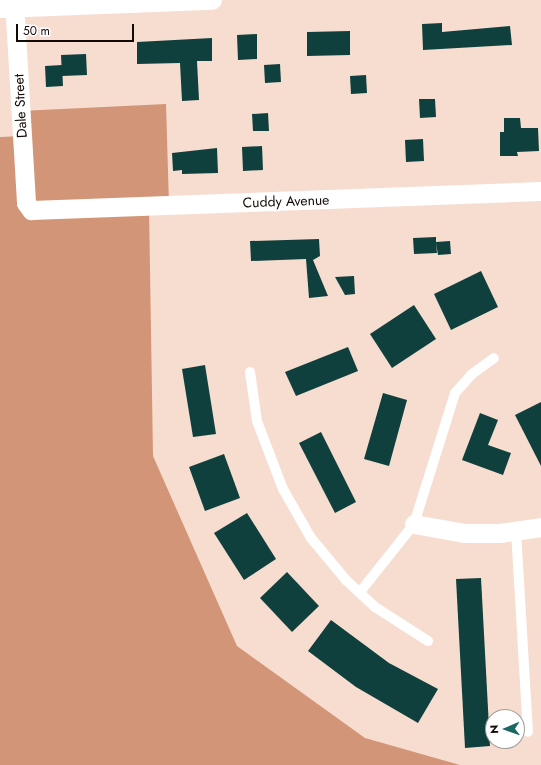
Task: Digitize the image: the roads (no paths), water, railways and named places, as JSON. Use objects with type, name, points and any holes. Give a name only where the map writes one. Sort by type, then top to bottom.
[{"type":"street","points":[[9,5],[212,0]]},
{"type":"street","name":"Dale Street","points":[[9,5],[26,202],[31,210]]},
{"type":"street","name":"Cuddy Avenue","points":[[31,210],[541,191]]},
{"type":"street","points":[[414,524],[465,533],[516,531],[541,527]]},
{"type":"lane","points":[[360,592],[414,524],[455,393],[472,374],[494,358]]},
{"type":"lane","points":[[250,372],[257,421],[283,489],[311,538],[375,607],[428,641]]},
{"type":"lane","points":[[516,531],[528,732]]}]
